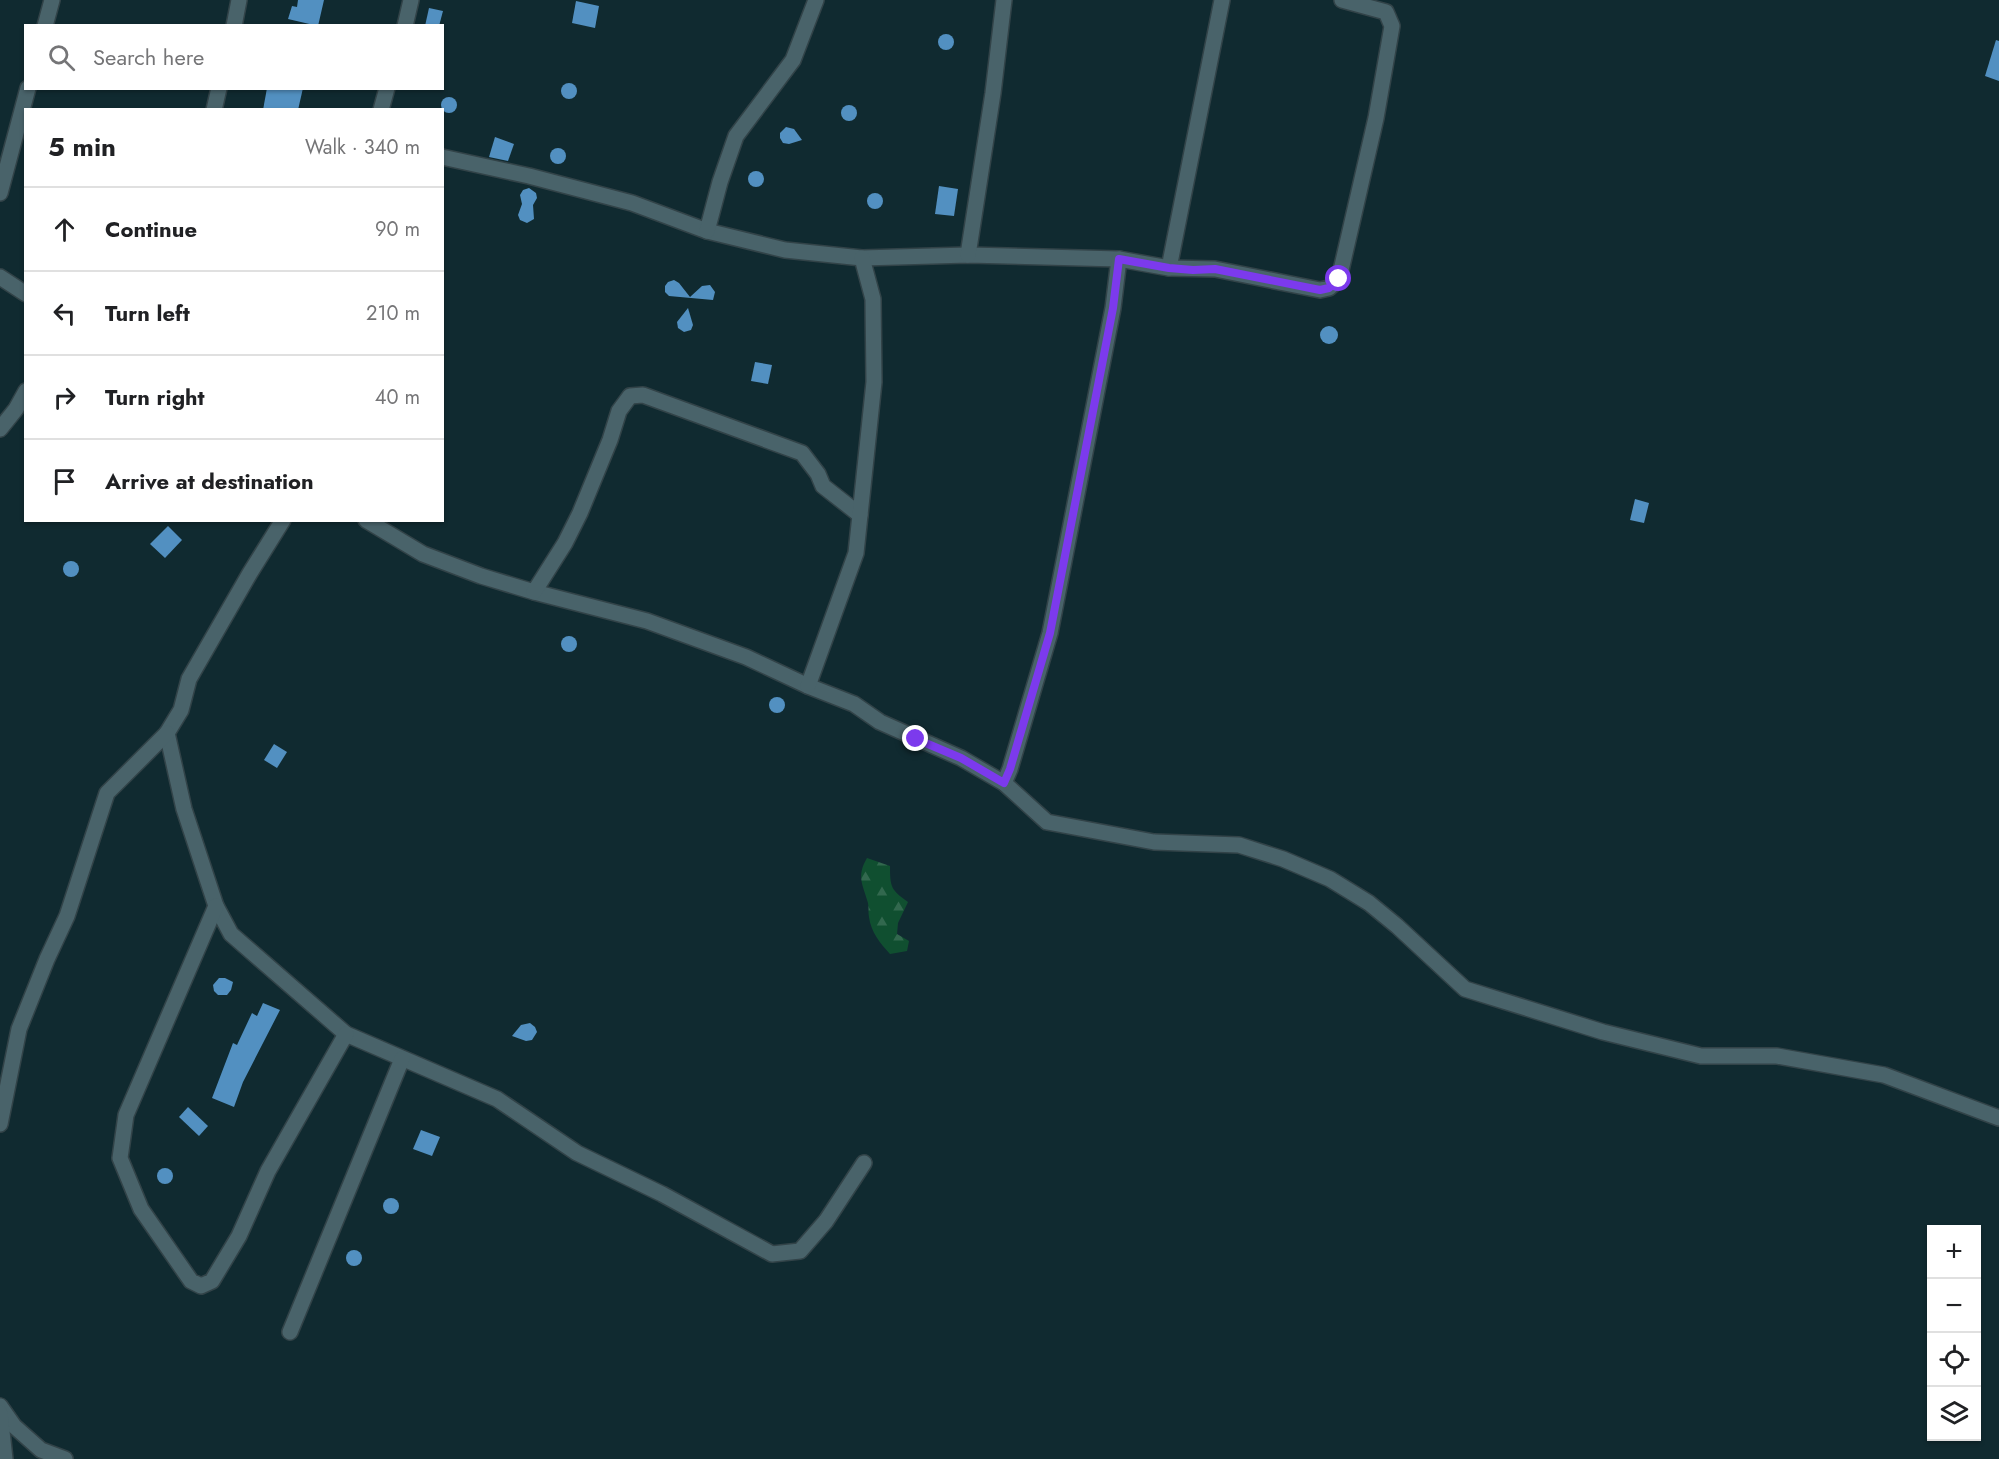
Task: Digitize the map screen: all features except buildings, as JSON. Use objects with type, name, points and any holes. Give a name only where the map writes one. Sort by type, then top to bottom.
[{"type":"street","points":[[46,24],[52,0]]},
{"type":"street","points":[[234,24],[239,0]]},
{"type":"street","points":[[405,24],[411,0]]},
{"type":"street","points":[[707,231],[720,182],[736,136],[793,60],[816,0]]},
{"type":"street","points":[[968,255],[986,143],[1004,0]]},
{"type":"street","points":[[1169,268],[1222,0]]},
{"type":"street","points":[[444,157],[529,176],[632,204],[707,231],[785,250],[862,258],[968,255],[1119,259],[1169,268],[1215,269],[1320,290],[1329,288],[1339,279],[1376,117],[1392,26],[1386,12],[1342,0]]},
{"type":"street","points":[[0,193],[27,90]]},
{"type":"street","points":[[214,108],[219,90]]},
{"type":"street","points":[[382,108],[386,90]]},
{"type":"street","points":[[808,686],[856,554],[874,382],[873,299],[862,258]]},
{"type":"street","points":[[1004,783],[1050,633],[1111,319],[1119,259]]},
{"type":"street","points":[[0,277],[24,293]]},
{"type":"street","points":[[0,429],[24,395]]},
{"type":"street","points":[[534,592],[565,543],[580,513],[620,411],[630,396],[643,395],[802,453],[824,486],[860,515]]},
{"type":"street","points":[[0,1124],[5,1067],[67,916],[106,793],[167,733],[181,710],[189,679],[282,522]]},
{"type":"street","points":[[369,522],[423,554],[481,576],[647,621],[746,657],[808,686],[854,704],[880,722],[961,758],[1004,783],[1047,822],[1154,842],[1239,845],[1283,859],[1330,879],[1376,909],[1466,990],[1603,1032],[1701,1056],[1777,1056],[1884,1075],[1999,1118]]},
{"type":"street","points":[[167,733],[184,809],[216,906],[231,934],[346,1034],[497,1099],[578,1153],[662,1194],[772,1254],[800,1251],[826,1221],[864,1163]]},
{"type":"street","points":[[216,906],[126,1115],[120,1158],[141,1209],[190,1281],[201,1286],[212,1281],[238,1236],[268,1171],[346,1034]]},
{"type":"street","points":[[290,1332],[402,1059]]},
{"type":"street","points":[[0,1406],[14,1426],[41,1450],[65,1459]]},
{"type":"street","points":[[0,1413],[4,1459]]},
{"type":"green space","points":[[867,858],[890,866],[890,879],[893,887],[908,902],[898,923],[897,934],[909,941],[907,951],[890,954],[872,928],[861,876]]},
{"type":"route","points":[[916,739],[961,758],[1004,783],[1050,633],[1113,308],[1119,259],[1169,268],[1215,269],[1320,290],[1329,288],[1339,279]]}]
